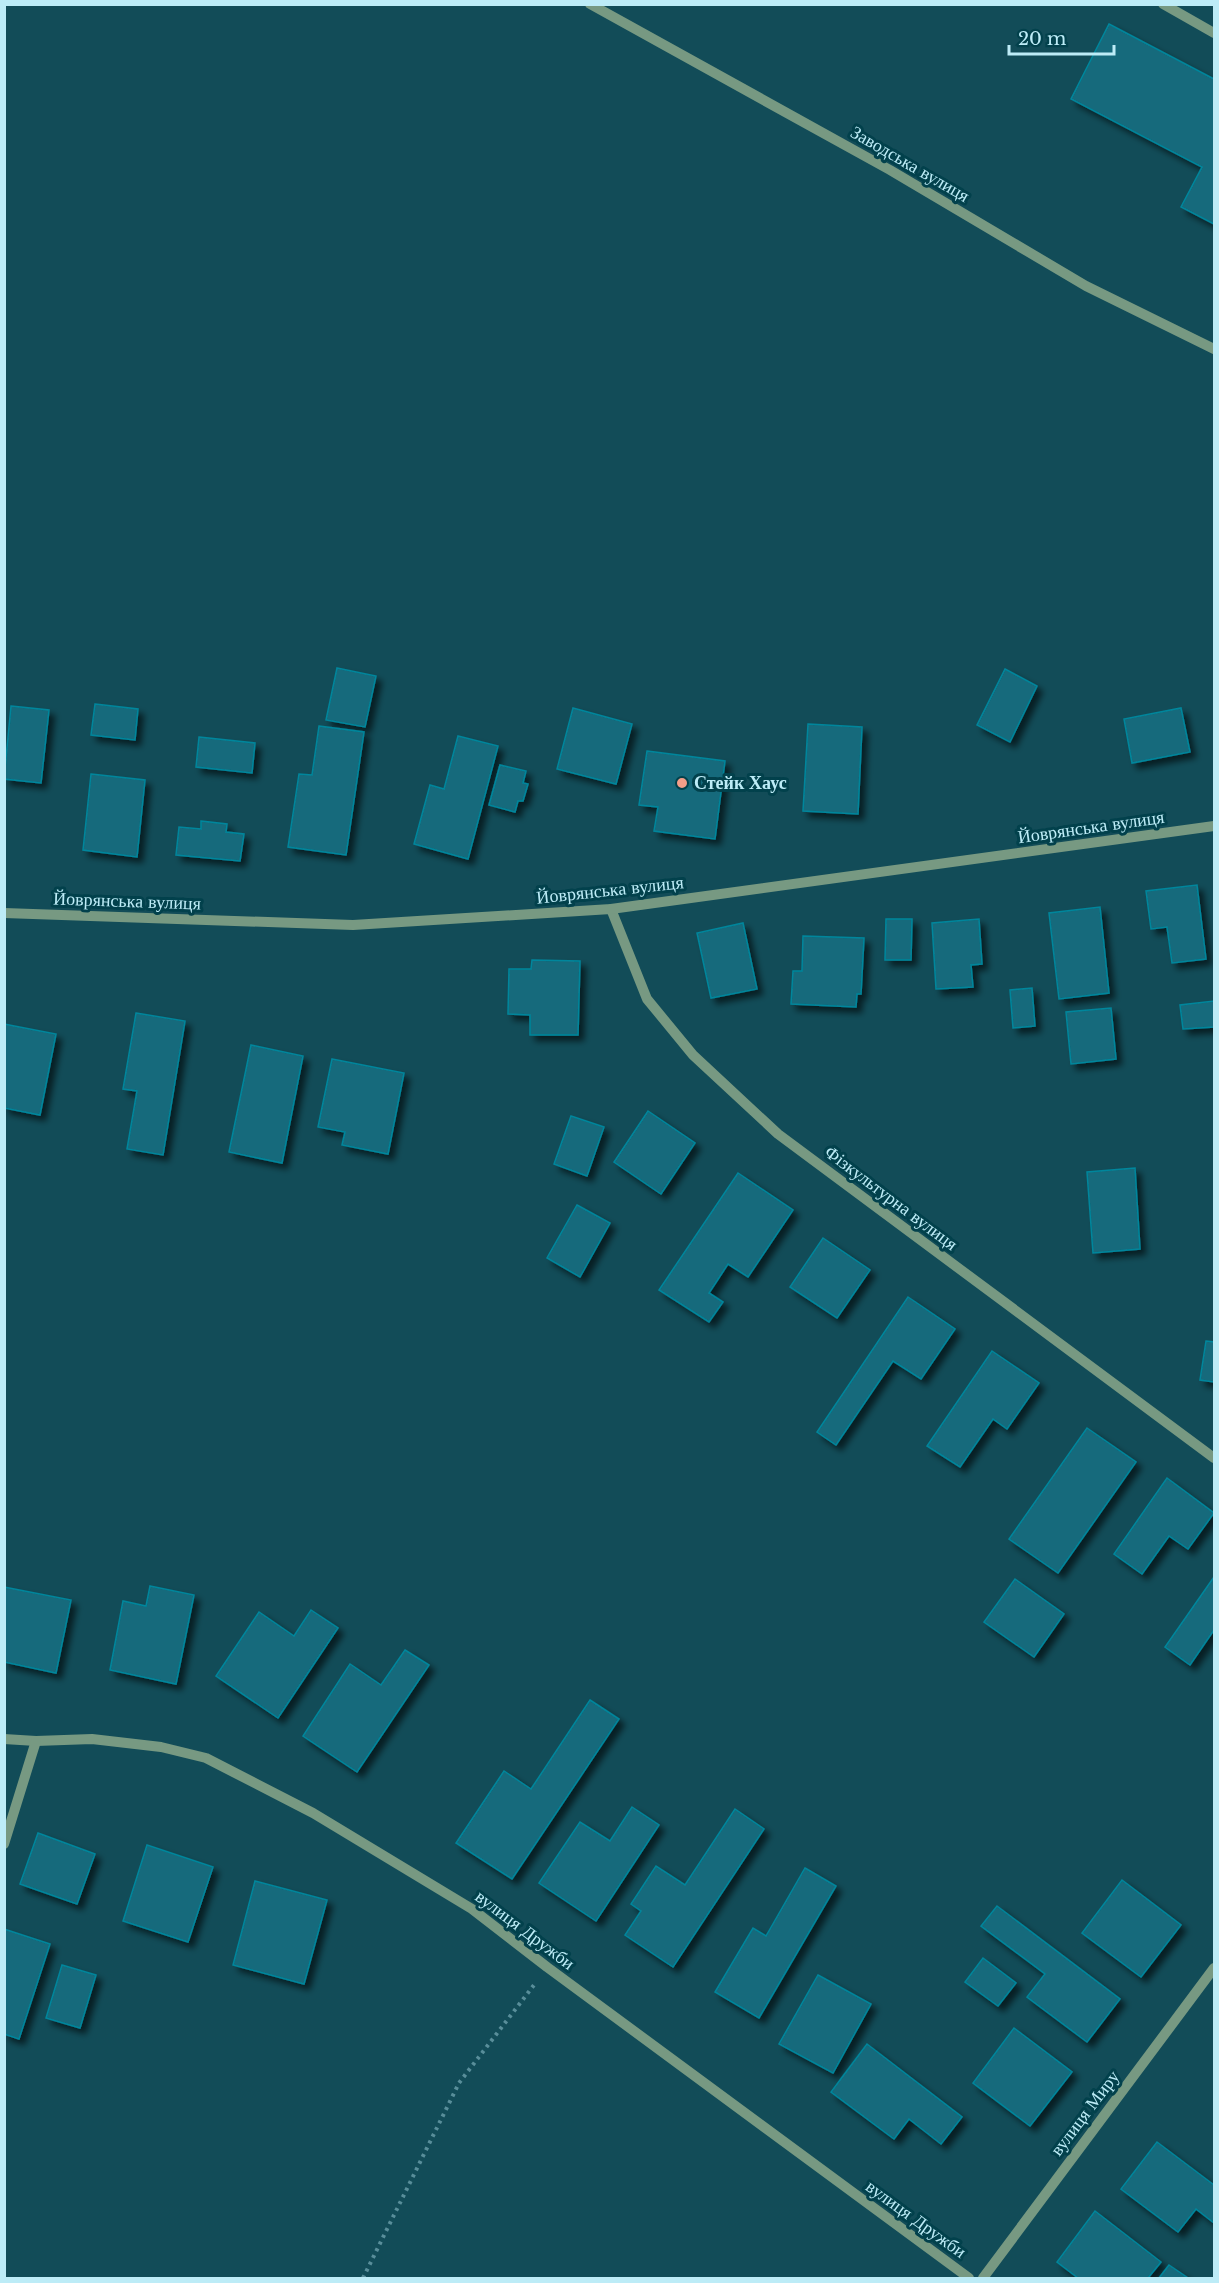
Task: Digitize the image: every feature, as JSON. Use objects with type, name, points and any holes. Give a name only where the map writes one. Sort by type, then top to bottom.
[{"type":"street","name":"Заводська вулиця","points":[[590,4],[890,170],[1086,286],[1215,349]]},
{"type":"street","points":[[1163,4],[1215,33]]},
{"type":"street","name":"Йоврянська вулиця","points":[[4,913],[353,925],[611,909],[1215,826]]},
{"type":"street","name":"Фізкультурна вулиця","points":[[611,909],[646,999],[693,1055],[778,1134],[1215,1458]]},
{"type":"street","name":"вулиця Дружби","points":[[4,1739],[36,1741],[92,1739],[160,1747],[206,1758],[313,1813],[472,1909],[547,1967],[969,2278]]},
{"type":"street","points":[[4,1844],[36,1741]]},
{"type":"street","name":"вулиця Миру","points":[[983,2278],[1215,1968]]},
{"type":"path","points":[[363,2278],[459,2083],[547,1967]]},
{"type":"building","points":[[1109,24],[1214,79],[1214,224],[1181,207],[1202,167],[1071,99]]},
{"type":"building","points":[[337,668],[376,676],[365,727],[326,720]]},
{"type":"building","points":[[1005,669],[1037,686],[1010,742],[977,725]]},
{"type":"building","points":[[95,704],[138,709],[135,740],[91,735]]},
{"type":"building","points":[[11,706],[49,710],[41,783],[4,779]]},
{"type":"building","points":[[573,708],[632,724],[616,784],[557,769]]},
{"type":"building","points":[[1181,708],[1190,752],[1132,763],[1124,719]]},
{"type":"building","points":[[808,724],[862,727],[858,814],[803,811]]},
{"type":"building","points":[[319,726],[364,732],[346,855],[288,847],[299,774],[312,775]]},
{"type":"building","points":[[458,736],[498,746],[468,859],[414,844],[430,785],[444,789]]},
{"type":"building","points":[[199,737],[255,743],[252,773],[196,767]]},
{"type":"building","name":"Стейк Хаус","points":[[647,751],[725,761],[715,839],[654,831],[658,807],[639,805]]},
{"type":"building","points":[[500,765],[526,771],[523,783],[528,784],[523,801],[518,801],[515,812],[489,805]]},
{"type":"building","points":[[91,774],[145,780],[137,857],[83,850]]},
{"type":"building","points":[[201,821],[227,824],[226,832],[244,834],[240,861],[176,855],[179,827],[201,829]]},
{"type":"building","points":[[1197,885],[1206,959],[1172,963],[1167,927],[1151,929],[1146,891]]},
{"type":"building","points":[[1100,907],[1109,993],[1059,999],[1049,913]]},
{"type":"building","points":[[886,919],[912,919],[911,960],[885,960]]},
{"type":"building","points":[[979,919],[982,964],[971,965],[973,987],[936,989],[932,923]]},
{"type":"building","points":[[743,923],[757,989],[711,998],[697,933]]},
{"type":"building","points":[[803,936],[864,938],[861,994],[857,994],[856,1007],[791,1004],[793,971],[802,971]]},
{"type":"building","points":[[532,960],[580,961],[578,1035],[530,1035],[530,1015],[508,1014],[509,969],[531,969]]},
{"type":"building","points":[[1032,988],[1035,1026],[1013,1028],[1010,990]]},
{"type":"building","points":[[1214,1001],[1214,1027],[1183,1029],[1180,1005]]},
{"type":"building","points":[[1111,1008],[1116,1059],[1071,1064],[1066,1012]]},
{"type":"building","points":[[136,1013],[185,1021],[163,1155],[127,1149],[137,1091],[123,1089]]},
{"type":"building","points":[[4,1024],[56,1034],[40,1115],[4,1108]]},
{"type":"building","points":[[251,1045],[303,1056],[282,1163],[229,1152]]},
{"type":"building","points":[[332,1059],[404,1073],[388,1154],[342,1145],[345,1132],[318,1127]]},
{"type":"building","points":[[648,1111],[695,1143],[661,1194],[614,1162]]},
{"type":"building","points":[[571,1116],[604,1127],[587,1176],[554,1164]]},
{"type":"building","points":[[1135,1168],[1140,1249],[1093,1253],[1087,1172]]},
{"type":"building","points":[[738,1173],[793,1210],[748,1277],[728,1264],[709,1293],[723,1302],[709,1322],[659,1290]]},
{"type":"building","points":[[577,1205],[610,1223],[580,1277],[547,1258]]},
{"type":"building","points":[[823,1238],[870,1270],[837,1318],[790,1287]]},
{"type":"building","points":[[908,1297],[955,1329],[921,1379],[893,1361],[836,1445],[817,1432]]},
{"type":"building","points":[[1206,1341],[1214,1342],[1214,1382],[1200,1380]]},
{"type":"building","points":[[992,1351],[1039,1383],[1007,1429],[993,1419],[960,1467],[927,1446]]},
{"type":"building","points":[[1087,1428],[1136,1462],[1058,1573],[1009,1539]]},
{"type":"building","points":[[1167,1478],[1214,1513],[1188,1549],[1169,1536],[1142,1574],[1114,1554]]},
{"type":"building","points":[[1214,1577],[1214,1630],[1190,1665],[1165,1647]]},
{"type":"building","points":[[1015,1579],[1064,1614],[1034,1657],[984,1622]]},
{"type":"building","points":[[150,1586],[194,1595],[176,1684],[110,1670],[123,1601],[146,1606]]},
{"type":"building","points":[[4,1587],[71,1600],[56,1673],[4,1662]]},
{"type":"building","points":[[311,1610],[338,1628],[278,1718],[216,1676],[259,1612],[294,1636]]},
{"type":"building","points":[[405,1650],[429,1665],[357,1772],[303,1736],[350,1664],[381,1685]]},
{"type":"building","points":[[590,1700],[619,1719],[512,1879],[456,1843],[504,1771],[531,1789]]},
{"type":"building","points":[[632,1807],[659,1825],[596,1921],[539,1883],[580,1822],[610,1841]]},
{"type":"building","points":[[735,1809],[764,1829],[673,1967],[625,1935],[641,1911],[631,1904],[656,1866],[685,1885]]},
{"type":"building","points":[[38,1833],[95,1854],[77,1904],[20,1884]]},
{"type":"building","points":[[147,1845],[213,1867],[188,1942],[123,1921]]},
{"type":"building","points":[[805,1868],[836,1886],[759,2018],[715,1992],[753,1928],[766,1936]]},
{"type":"building","points":[[1122,1880],[1181,1925],[1141,1977],[1082,1933]]},
{"type":"building","points":[[255,1881],[327,1900],[304,1984],[233,1965]]},
{"type":"building","points":[[997,1906],[1120,1999],[1087,2042],[1027,1997],[1045,1974],[981,1926]]},
{"type":"building","points":[[4,1929],[50,1944],[19,2039],[4,2034]]},
{"type":"building","points":[[983,1958],[1016,1983],[998,2006],[965,1982]]},
{"type":"building","points":[[62,1965],[96,1975],[80,2028],[46,2018]]},
{"type":"building","points":[[818,1975],[871,2004],[833,2073],[779,2044]]},
{"type":"building","points":[[1014,2028],[1072,2072],[1030,2126],[973,2083]]},
{"type":"building","points":[[867,2044],[962,2117],[941,2144],[909,2119],[894,2139],[831,2092]]},
{"type":"building","points":[[1157,2142],[1214,2185],[1214,2223],[1196,2209],[1178,2232],[1121,2189]]},
{"type":"building","points":[[1095,2211],[1161,2262],[1148,2278],[1078,2278],[1057,2262]]},
{"type":"building","points":[[1169,2265],[1188,2278],[1159,2278]]},
{"type":"place","name":"Стейк Хаус","points":[[682,783]]}]
